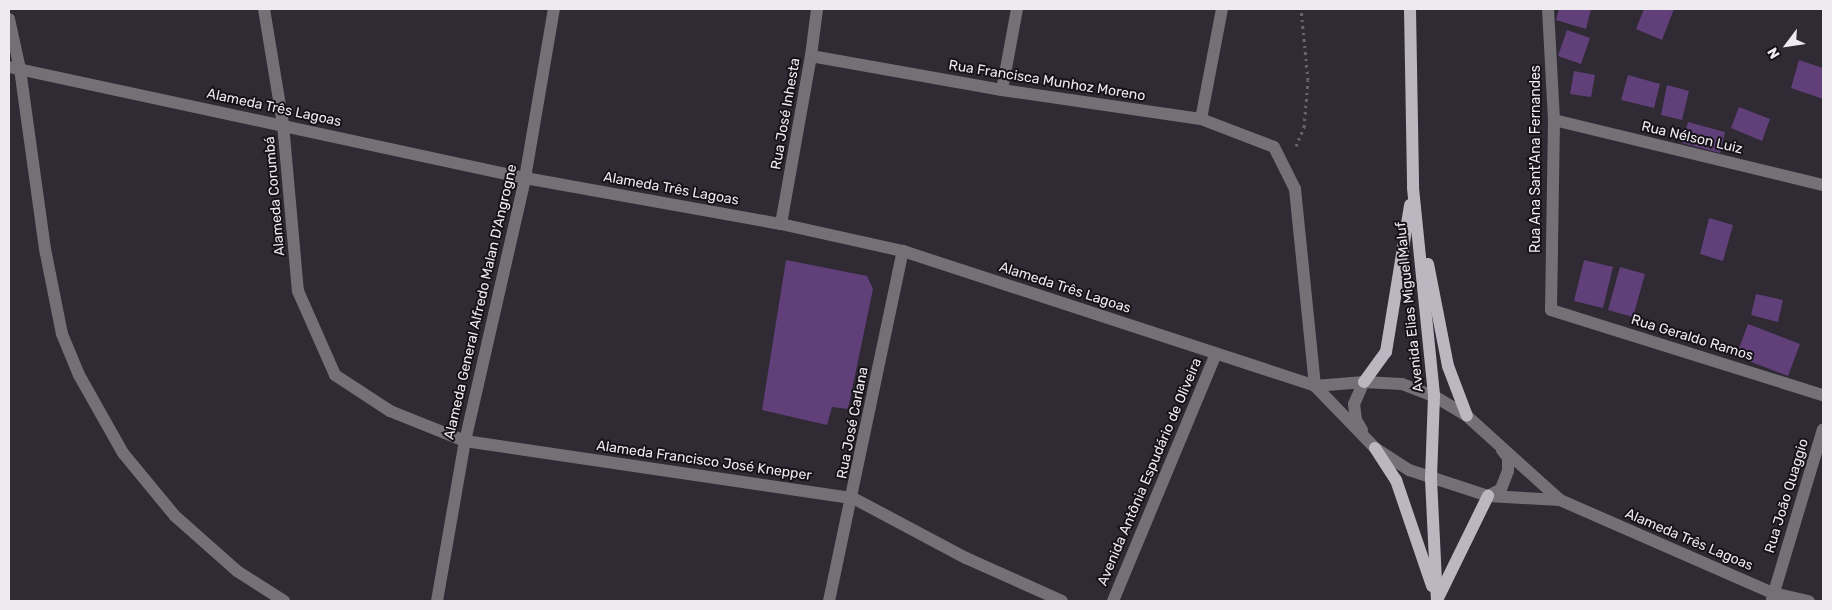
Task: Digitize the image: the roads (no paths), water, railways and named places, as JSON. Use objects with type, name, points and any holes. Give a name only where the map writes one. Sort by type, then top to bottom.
[{"type":"main road","name":"Avenida Elias Miguel Maluf","points":[[1410,9],[1413,188],[1434,396],[1431,479],[1437,601]]},
{"type":"main road","points":[[1364,382],[1386,352],[1413,188]]},
{"type":"main road","points":[[1413,188],[1448,366],[1466,416]]},
{"type":"main road","points":[[1375,448],[1396,480],[1437,601]]},
{"type":"main road","points":[[1437,601],[1488,496]]},
{"type":"street","name":"Alameda Corumbá","points":[[264,9],[283,124],[298,291],[334,375]]},
{"type":"street","name":"Alameda General Alfredo Malan D'Angrogne","points":[[437,601],[464,442],[525,178],[554,9]]},
{"type":"street","name":"Rua José Inhesta","points":[[781,224],[811,56],[817,9]]},
{"type":"street","points":[[1002,90],[1016,9]]},
{"type":"street","points":[[1201,120],[1222,9]]},
{"type":"street","name":"Rua Ana Sant'Ana Fernandes","points":[[1548,9],[1554,120],[1551,310]]},
{"type":"street","points":[[9,19],[14,68],[45,249],[62,334],[79,375],[123,452],[170,510],[237,570],[284,601]]},
{"type":"street","name":"Rua Francisca Munhoz Moreno","points":[[811,56],[1002,90],[1201,120],[1250,135],[1274,146],[1295,189],[1315,386]]},
{"type":"street","name":"Alameda Três Lagoas","points":[[14,68],[283,124],[525,178],[781,224],[903,251],[1315,386],[1364,382],[1402,384],[1434,396],[1466,416],[1560,500],[1772,597],[1809,601]]},
{"type":"street","name":"Rua Nélson Luiz","points":[[1554,120],[1823,185]]},
{"type":"street","name":"Rua José Carlana","points":[[829,601],[853,498],[903,251]]},
{"type":"street","name":"Rua Geraldo Ramos","points":[[1551,310],[1823,395]]},
{"type":"street","name":"Avenida Antônia Espudário de Oliveira","points":[[1113,601],[1216,354]]},
{"type":"street","name":"Alameda Francisco José Knepper","points":[[334,375],[390,411],[464,442],[853,498],[966,558],[1062,601]]},
{"type":"street","points":[[1364,382],[1354,404],[1356,420],[1375,448]]},
{"type":"street","name":"Alameda Três Lagoas","points":[[1315,386],[1375,448],[1409,470],[1431,479],[1488,496],[1560,500]]},
{"type":"street","name":"Rua João Quaggio","points":[[1772,597],[1823,429]]},
{"type":"street","points":[[1488,496],[1501,488],[1508,471],[1508,458],[1500,446]]}]
